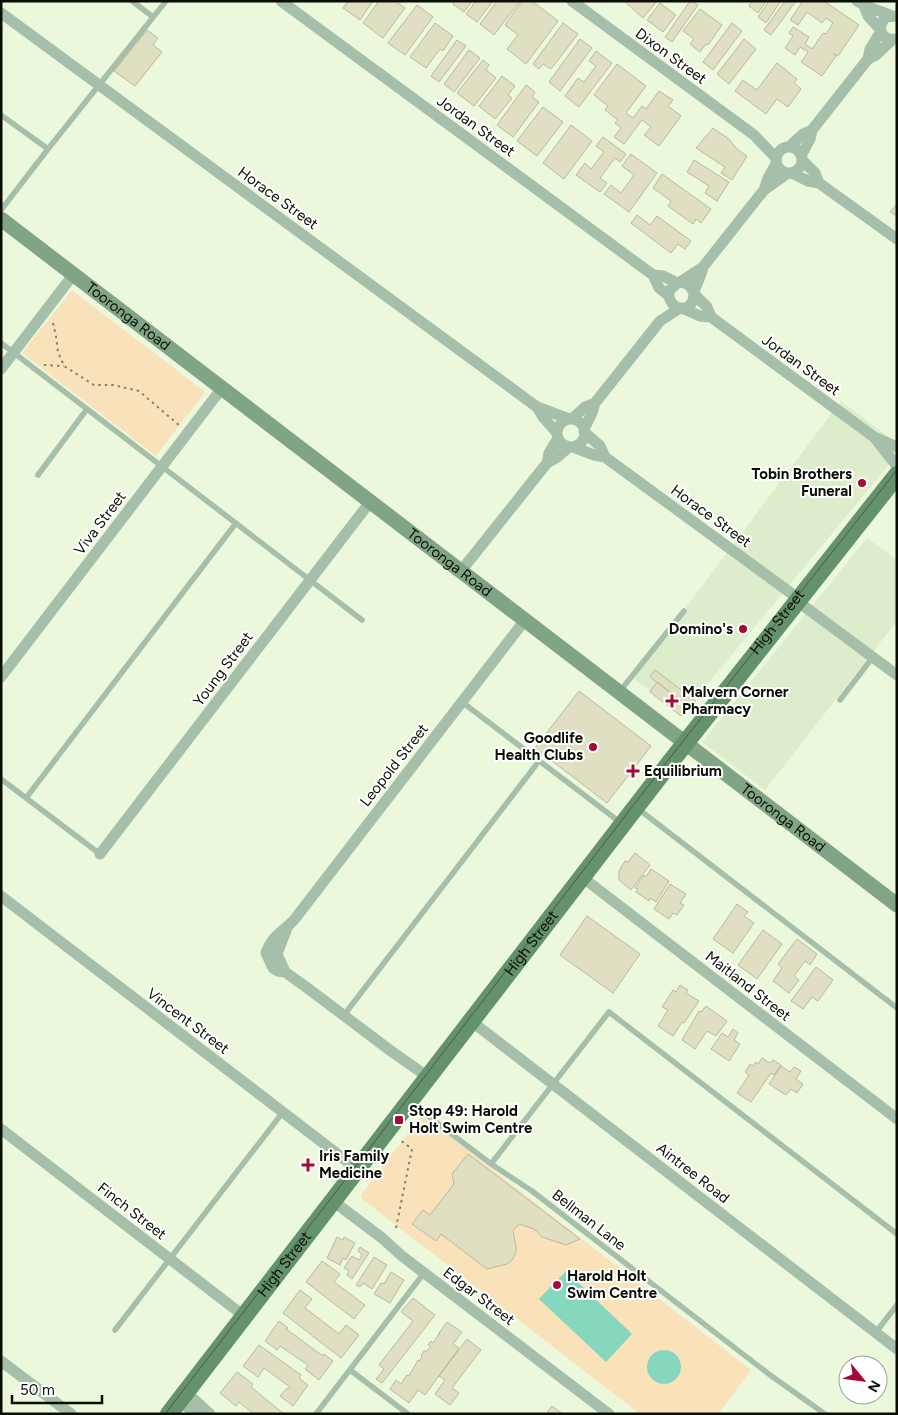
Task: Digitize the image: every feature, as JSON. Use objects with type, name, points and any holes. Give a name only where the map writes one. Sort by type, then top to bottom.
[{"type":"main road","name":"Tooronga Road","points":[[1,219],[897,905]]},
{"type":"main road","name":"High Street","points":[[178,1402],[622,824],[897,475]]},
{"type":"street","name":"Jordan Street","points":[[281,1],[653,275],[659,288],[668,297]]},
{"type":"street","name":"Dixon Street","points":[[572,1],[754,135],[776,161]]},
{"type":"street","points":[[861,4],[894,15]]},
{"type":"street","points":[[861,4],[885,37],[895,40]]},
{"type":"street","name":"Horace Street","points":[[1,13],[536,407],[571,419]]},
{"type":"street","points":[[868,59],[882,20],[894,15]]},
{"type":"street","points":[[660,321],[671,288],[703,267],[764,190],[799,168],[812,130],[868,59],[895,40]]},
{"type":"street","points":[[764,190],[778,152],[803,134],[812,130]]},
{"type":"street","name":"Dixon Street","points":[[754,135],[786,147]]},
{"type":"street","points":[[786,147],[797,150],[819,182],[897,239]]},
{"type":"street","points":[[776,161],[781,170],[808,181],[819,182]]},
{"type":"street","points":[[461,571],[547,463],[582,441],[584,430],[595,403],[660,321],[691,304],[703,267]]},
{"type":"street","points":[[1,369],[74,275]]},
{"type":"street","name":"Jordan Street","points":[[653,275],[663,276],[678,283]]},
{"type":"street","points":[[678,283],[688,284],[694,293]]},
{"type":"street","name":"Jordan Street","points":[[694,293],[707,307],[711,317]]},
{"type":"street","points":[[668,297],[673,305],[681,308]]},
{"type":"street","name":"Jordan Street","points":[[681,308],[700,316],[711,317],[874,437],[897,446]]},
{"type":"street","name":"Viva Street","points":[[1,677],[222,388]]},
{"type":"street","points":[[547,463],[561,424],[571,419],[585,407],[595,403]]},
{"type":"street","name":"Horace Street","points":[[536,407],[557,435]]},
{"type":"street","points":[[571,419],[579,422],[584,430]]},
{"type":"street","name":"Horace Street","points":[[584,430],[600,446],[605,457]]},
{"type":"street","points":[[557,435],[562,444],[571,447]]},
{"type":"street","name":"Jordan Street","points":[[874,437],[897,466]]},
{"type":"street","name":"Horace Street","points":[[571,447],[605,457],[897,675]]},
{"type":"street","name":"Young Street","points":[[100,854],[370,502]]},
{"type":"street","name":"Leopold Street","points":[[428,1077],[285,972],[272,954],[287,928],[525,620]]},
{"type":"street","name":"Maitland Street","points":[[582,877],[897,1120]]},
{"type":"street","name":"Vincent Street","points":[[1,896],[358,1169]]},
{"type":"street","name":"Aintree Road","points":[[471,1021],[897,1348]]},
{"type":"street","name":"Finch Street","points":[[1,1129],[244,1316]]},
{"type":"street","name":"Edgar Street","points":[[333,1201],[609,1414]]},
{"type":"street","points":[[1,1360],[71,1414]]},
{"type":"street","points":[[178,1402],[196,1414]]},
{"type":"street","points":[[178,1402],[209,1411],[210,1414]]},
{"type":"lane","points":[[132,1],[153,17]]},
{"type":"lane","points":[[1,210],[166,1]]},
{"type":"lane","points":[[1,115],[48,149]]},
{"type":"lane","points":[[1,343],[362,620]]},
{"type":"lane","points":[[38,475],[87,409]]},
{"type":"lane","points":[[26,798],[236,523]]},
{"type":"lane","points":[[619,692],[684,611]]},
{"type":"lane","points":[[840,700],[873,657]]},
{"type":"lane","points":[[462,702],[622,824]]},
{"type":"lane","points":[[344,1016],[539,762]]},
{"type":"lane","points":[[1,779],[100,854]]},
{"type":"lane","points":[[636,807],[897,1008]]},
{"type":"lane","points":[[491,1164],[608,1012],[897,1234]]},
{"type":"lane","name":"Bellman Lane","points":[[409,1102],[491,1164],[532,1191],[762,1369],[825,1414]]},
{"type":"lane","points":[[115,1330],[283,1112]]},
{"type":"lane","points":[[316,1414],[424,1273]]},
{"type":"lane","points":[[876,1332],[897,1304]]},
{"type":"lane","points":[[350,1370],[408,1414]]},
{"type":"path","points":[[52,323],[58,352],[64,366]]},
{"type":"path","points":[[33,367],[44,365],[64,366],[94,385],[114,385],[139,391],[187,434]]},
{"type":"path","points":[[396,1228],[412,1149],[400,1140]]},
{"type":"shaded area","points":[[72,290],[205,392],[156,456],[22,353]]},
{"type":"shaded area","points":[[841,401],[897,443],[897,455],[681,716],[633,678]]},
{"type":"shaded area","points":[[867,538],[897,560],[897,621],[765,790],[702,742]]},
{"type":"shaded area","name":"Harold Holt Swim Centre","points":[[422,1115],[751,1370],[718,1414],[640,1414],[362,1199],[361,1195]]},
{"type":"water","points":[[566,1271],[632,1334],[606,1362],[539,1299]]},
{"type":"water","points":[[664,1350],[676,1355],[681,1367],[676,1379],[664,1384],[652,1379],[647,1367],[652,1355]]},
{"type":"building","points":[[348,1],[373,1],[360,20],[343,8]]},
{"type":"building","points":[[379,1],[395,1],[405,8],[383,38],[363,23]]},
{"type":"building","points":[[455,1],[472,1],[464,12],[453,4]]},
{"type":"building","points":[[476,1],[493,1],[477,22],[466,14]]},
{"type":"building","points":[[497,1],[520,1],[494,35],[480,24]]},
{"type":"building","points":[[522,1],[532,1],[558,21],[526,64],[507,49],[518,35],[505,25]]},
{"type":"building","points":[[624,1],[657,1],[643,18]]},
{"type":"building","points":[[690,1],[698,5],[672,42],[665,37]]},
{"type":"building","points":[[752,1],[766,1],[758,13],[749,6]]},
{"type":"building","points":[[769,1],[781,1],[766,23],[758,17]]},
{"type":"building","points":[[785,1],[796,1],[771,35],[764,30]]},
{"type":"building","points":[[803,1],[824,1],[859,25],[838,56],[833,53],[836,56],[822,76],[801,62],[808,52],[800,47],[795,55],[785,48],[793,36],[789,33],[793,27],[809,37],[805,44],[812,49],[833,23],[826,18],[822,23],[807,12],[798,25],[790,20]]},
{"type":"building","points":[[660,3],[676,15],[663,32],[647,20]]},
{"type":"building","points":[[417,5],[433,17],[405,55],[388,43]]},
{"type":"building","points":[[700,9],[722,25],[708,45],[706,44],[700,52],[690,44],[694,39],[683,31]]},
{"type":"building","points":[[435,23],[453,36],[443,51],[440,49],[426,68],[410,57]]},
{"type":"building","points":[[563,23],[578,34],[551,69],[543,64],[539,69],[533,64]]},
{"type":"building","points":[[732,23],[742,31],[713,70],[703,62]]},
{"type":"building","points":[[147,30],[158,38],[153,45],[162,52],[135,86],[114,71]]},
{"type":"building","points":[[580,39],[592,48],[560,91],[549,82]]},
{"type":"building","points":[[744,39],[756,49],[729,84],[717,74]]},
{"type":"building","points":[[457,40],[466,46],[439,82],[431,76]]},
{"type":"building","points":[[469,50],[480,58],[454,92],[444,84]]},
{"type":"building","points":[[596,51],[612,63],[579,107],[565,96],[578,78],[584,82],[596,66],[589,61]]},
{"type":"building","points":[[483,60],[489,65],[486,70],[496,78],[474,106],[457,93]]},
{"type":"building","points":[[777,63],[797,79],[794,83],[801,89],[788,107],[777,99],[766,114],[735,91],[743,80],[757,90]]},
{"type":"building","points":[[617,64],[646,86],[626,113],[633,118],[642,106],[646,109],[659,91],[673,100],[668,106],[681,116],[659,146],[644,135],[651,127],[642,120],[624,144],[614,137],[621,128],[615,123],[618,120],[605,110],[608,106],[594,95]]},
{"type":"building","points":[[502,76],[515,86],[508,95],[512,98],[495,119],[479,106]]},
{"type":"building","points":[[526,85],[535,92],[532,97],[539,102],[513,137],[497,125]]},
{"type":"building","points":[[543,107],[563,122],[537,156],[517,141]]},
{"type":"building","points":[[571,125],[592,141],[564,179],[543,163]]},
{"type":"building","points":[[713,128],[729,139],[737,149],[747,156],[732,180],[721,173],[725,167],[696,148]]},
{"type":"building","points":[[603,137],[626,154],[620,162],[615,158],[600,178],[607,183],[600,192],[576,175],[585,163],[591,169],[604,152],[596,146]]},
{"type":"building","points":[[631,154],[657,173],[629,212],[604,194],[611,185],[621,193],[634,175],[622,166]]},
{"type":"building","points":[[694,160],[729,182],[717,201],[705,193],[709,186],[687,172]]},
{"type":"building","points":[[662,174],[711,209],[701,223],[696,219],[693,224],[668,206],[671,201],[653,188]]},
{"type":"building","points":[[897,204],[897,216],[890,212]]},
{"type":"building","points":[[637,215],[650,225],[657,216],[691,241],[685,249],[678,244],[671,253],[631,223]]},
{"type":"building","points":[[655,670],[696,701],[689,707],[650,677]]},
{"type":"building","name":"Malvern Corner Pharmacy","points":[[657,682],[689,707],[681,716],[650,692]]},
{"type":"building","name":"Goodlife Health Clubs","points":[[579,691],[651,746],[607,803],[535,748]]},
{"type":"building","points":[[635,853],[650,865],[631,890],[619,880],[619,871],[625,861],[628,862]]},
{"type":"building","points":[[651,869],[669,881],[656,902],[650,898],[649,901],[636,892],[638,889],[635,888]]},
{"type":"building","points":[[670,884],[686,894],[680,903],[684,905],[677,915],[673,913],[669,919],[654,909]]},
{"type":"building","points":[[737,904],[748,912],[744,916],[754,923],[733,953],[713,939]]},
{"type":"building","points":[[587,916],[640,954],[613,993],[560,955]]},
{"type":"building","points":[[763,930],[782,944],[757,979],[738,965]]},
{"type":"building","points":[[797,939],[817,954],[810,965],[805,961],[794,976],[799,980],[789,993],[773,981],[782,968],[778,964]]},
{"type":"building","points":[[816,967],[833,980],[818,1001],[812,997],[803,1009],[791,1001]]},
{"type":"building","points":[[680,985],[688,990],[686,993],[699,1001],[673,1036],[658,1026],[668,1010],[662,1007],[673,990],[676,992]]},
{"type":"building","points":[[706,1006],[727,1021],[716,1036],[707,1031],[695,1049],[682,1040],[699,1011],[701,1012]]},
{"type":"building","points":[[733,1029],[738,1033],[734,1040],[740,1044],[729,1061],[711,1049],[722,1033],[728,1037]]},
{"type":"building","points":[[762,1058],[770,1063],[773,1060],[781,1065],[774,1075],[771,1073],[751,1102],[737,1093],[749,1075],[745,1072],[750,1064],[753,1066],[756,1062],[758,1064]]},
{"type":"building","points":[[781,1066],[790,1072],[794,1067],[801,1071],[796,1079],[803,1084],[797,1093],[791,1089],[786,1095],[769,1084]]},
{"type":"building","points":[[468,1154],[580,1239],[566,1245],[542,1237],[534,1229],[519,1224],[513,1231],[516,1253],[512,1260],[507,1264],[487,1269],[441,1234],[436,1241],[412,1224],[423,1210],[430,1215],[454,1184],[452,1174]]},
{"type":"building","points":[[337,1237],[343,1240],[344,1237],[355,1243],[346,1260],[343,1258],[340,1265],[327,1258]]},
{"type":"building","points":[[360,1247],[369,1253],[352,1279],[347,1275],[349,1271],[344,1268],[352,1256],[359,1260],[362,1255],[358,1251]]},
{"type":"building","points":[[374,1257],[387,1265],[372,1289],[363,1283],[360,1287],[356,1285]]},
{"type":"building","points":[[322,1261],[340,1274],[334,1282],[365,1305],[354,1319],[306,1282]]},
{"type":"building","points":[[391,1272],[404,1280],[390,1303],[374,1294],[381,1283],[384,1284]]},
{"type":"building","points":[[300,1290],[312,1299],[305,1308],[339,1334],[346,1325],[359,1335],[341,1358],[283,1313]]},
{"type":"building","points":[[413,1298],[435,1315],[382,1383],[376,1379],[384,1369],[379,1365],[413,1321],[401,1312]]},
{"type":"building","points":[[279,1321],[288,1328],[286,1329],[333,1361],[319,1380],[305,1369],[308,1365],[280,1346],[277,1350],[265,1341]]},
{"type":"building","points":[[447,1322],[462,1332],[453,1344],[459,1348],[425,1395],[418,1390],[409,1403],[390,1389],[396,1380],[401,1384],[407,1375],[409,1376],[418,1360],[420,1361],[424,1351],[427,1351],[431,1346],[428,1345],[431,1341],[433,1343],[440,1335],[439,1333]]},
{"type":"building","points":[[467,1339],[481,1350],[452,1388],[459,1393],[450,1405],[435,1394],[445,1380],[439,1376]]},
{"type":"building","points":[[259,1345],[301,1375],[299,1378],[308,1385],[293,1406],[280,1396],[290,1387],[264,1368],[258,1377],[243,1366]]},
{"type":"building","points":[[237,1372],[253,1384],[251,1387],[284,1414],[254,1414],[239,1402],[236,1406],[220,1393]]},
{"type":"building","points":[[552,1406],[563,1414],[546,1414]]},
{"type":"tram line","points":[[165,1414],[669,759],[897,470]]},
{"type":"place","name":"Tobin Brothers Funeral","points":[[862,483]]},
{"type":"place","name":"Domino's","points":[[743,629]]},
{"type":"place","name":"Malvern Corner Pharmacy","points":[[672,701]]},
{"type":"place","name":"Goodlife Health Clubs","points":[[593,747]]},
{"type":"place","name":"Equilibrium","points":[[633,771]]},
{"type":"place","name":"Stop 49: Harold Holt Swim Centre","points":[[399,1120]]},
{"type":"place","name":"Iris Family Medicine","points":[[308,1165]]},
{"type":"place","name":"Harold Holt Swim Centre","points":[[557,1285]]}]
